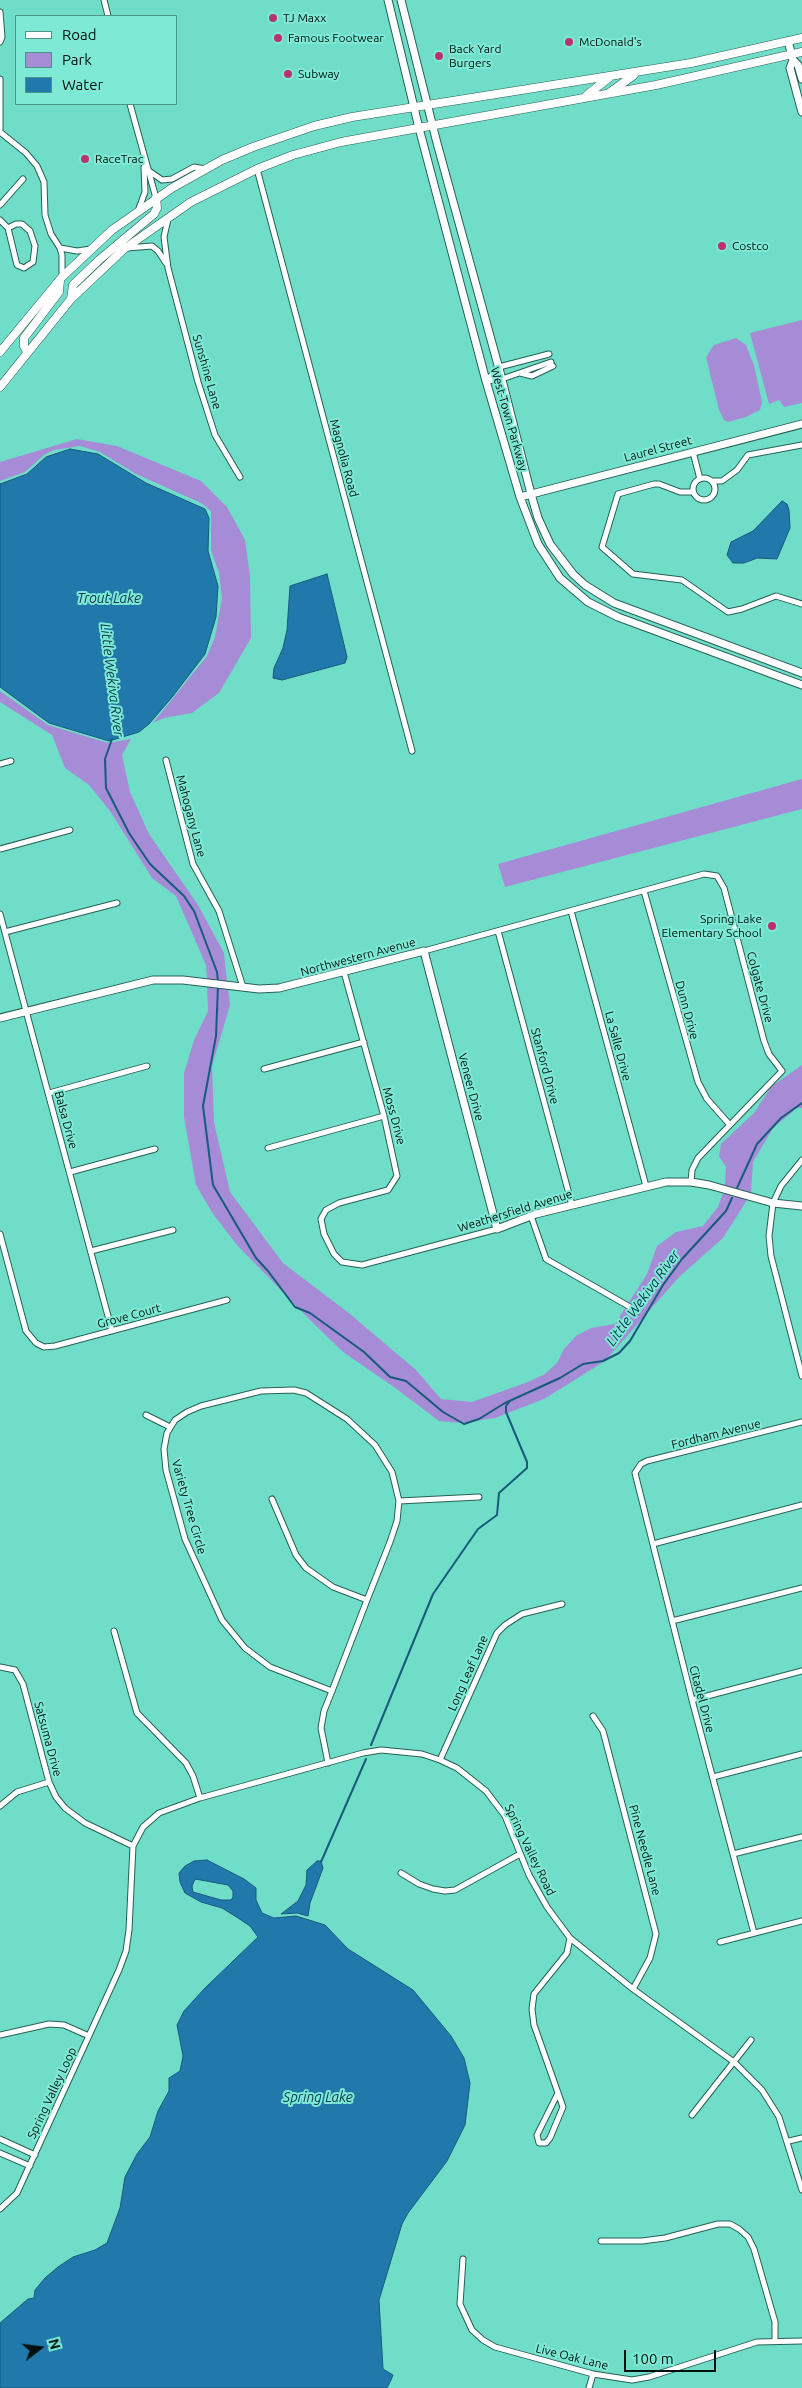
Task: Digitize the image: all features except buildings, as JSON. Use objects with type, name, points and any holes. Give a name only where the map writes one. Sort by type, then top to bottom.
[{"type":"main road","name":"West Town Parkway","points":[[388,0],[419,128],[486,381],[520,497],[538,544],[560,578],[588,602],[618,617],[802,685]]},
{"type":"main road","name":"West Town Parkway","points":[[401,0],[432,126],[499,367],[531,494],[550,544],[567,567],[585,585],[614,603],[802,673]]},
{"type":"main road","points":[[0,352],[61,278],[91,249],[156,198],[206,169],[252,147],[314,126],[414,107],[610,77],[699,61],[802,38]]},
{"type":"main road","points":[[788,41],[792,58],[790,68],[802,112]]},
{"type":"main road","points":[[0,387],[71,299],[124,248],[169,216],[212,190],[257,169],[326,146],[701,76],[792,58],[802,52]]},
{"type":"main road","points":[[792,58],[798,65],[802,79]]},
{"type":"main road","points":[[609,93],[638,72]]},
{"type":"main road","points":[[583,98],[610,77]]},
{"type":"main road","points":[[71,299],[73,286],[111,249],[154,214],[157,208],[156,198]]},
{"type":"main road","points":[[27,352],[24,346],[24,338],[59,292],[61,278]]},
{"type":"main road","name":"Laurel Street","points":[[520,497],[802,424]]},
{"type":"main road","name":"Northwestern Avenue","points":[[0,1018],[153,980],[183,980],[243,987],[279,988],[424,951]]},
{"type":"main road","name":"Veneer Drive","points":[[424,951],[497,1229]]},
{"type":"main road","name":"Weathersfield Avenue","points":[[497,1229],[531,1216],[666,1182],[691,1182],[773,1203],[802,1206]]},
{"type":"street","points":[[104,0],[108,15]]},
{"type":"street","points":[[0,12],[2,37],[0,42]]},
{"type":"street","points":[[0,79],[0,130],[26,153],[37,166],[44,182],[45,215],[51,234],[60,248],[64,265],[61,278]]},
{"type":"street","points":[[130,105],[156,198]]},
{"type":"street","points":[[138,211],[145,192],[146,182],[142,149]]},
{"type":"street","points":[[147,168],[162,180],[172,179],[194,167],[206,169]]},
{"type":"street","name":"Magnolia Road","points":[[257,169],[412,752]]},
{"type":"street","points":[[0,205],[23,179]]},
{"type":"street","name":"Sunshine Lane","points":[[169,216],[164,237],[168,268],[198,382],[215,435],[240,477]]},
{"type":"street","points":[[0,220],[8,228],[17,266],[24,268],[34,262],[35,246],[30,231],[22,224],[16,224],[8,228]]},
{"type":"street","name":"Sunshine Lane","points":[[124,248],[152,246],[158,251],[168,268]]},
{"type":"street","points":[[60,248],[78,251],[91,249]]},
{"type":"street","points":[[486,381],[499,367],[549,354]]},
{"type":"street","points":[[486,381],[502,379],[552,364]]},
{"type":"street","points":[[700,479],[712,482],[722,481],[737,470],[748,455],[802,445]]},
{"type":"street","points":[[693,452],[700,479]]},
{"type":"street","points":[[693,492],[693,486],[700,479]]},
{"type":"street","points":[[712,482],[715,486],[712,497],[701,500],[693,492],[680,492],[659,484],[618,494],[602,546],[633,574],[682,580],[728,612],[742,609],[776,596],[802,604]]},
{"type":"street","name":"Mahogany Lane","points":[[166,760],[193,864],[219,911],[243,987]]},
{"type":"street","points":[[0,764],[11,761]]},
{"type":"street","points":[[0,849],[70,830]]},
{"type":"street","name":"Northwestern Avenue","points":[[424,951],[704,874],[717,876]]},
{"type":"street","name":"Colgate Drive","points":[[717,876],[724,888],[764,1041],[769,1054],[782,1071],[730,1125]]},
{"type":"street","name":"Dunn Drive","points":[[644,891],[698,1082],[707,1099],[730,1125]]},
{"type":"street","points":[[5,932],[116,903]]},
{"type":"street","name":"La Salle Drive","points":[[571,911],[646,1186]]},
{"type":"street","name":"Balsa Drive","points":[[0,914],[28,1012],[112,1330]]},
{"type":"street","name":"Stanford Drive","points":[[498,931],[572,1205]]},
{"type":"street","name":"Moss Drive","points":[[321,1219],[332,1206],[388,1190],[394,1184],[397,1169],[344,972]]},
{"type":"street","points":[[264,1068],[364,1042]]},
{"type":"street","points":[[49,1093],[147,1066]]},
{"type":"street","points":[[268,1148],[384,1116]]},
{"type":"street","points":[[691,1182],[694,1164],[730,1125]]},
{"type":"street","points":[[70,1172],[155,1149]]},
{"type":"street","points":[[802,1160],[781,1186],[773,1203],[769,1236],[771,1256],[802,1376]]},
{"type":"street","points":[[531,1216],[546,1259],[637,1311]]},
{"type":"street","name":"Weathersfield Avenue","points":[[321,1219],[324,1234],[334,1254],[342,1262],[351,1265],[362,1265],[497,1229]]},
{"type":"street","points":[[91,1251],[173,1230]]},
{"type":"street","name":"Grove Court","points":[[0,1234],[26,1331],[36,1343],[44,1346],[55,1346],[227,1300]]},
{"type":"street","points":[[146,1415],[170,1427],[175,1420],[201,1406],[269,1390],[294,1390],[306,1393],[347,1419],[375,1444],[392,1472],[400,1501],[397,1521],[324,1711],[321,1728],[328,1763]]},
{"type":"street","name":"Fordham Avenue","points":[[637,1469],[647,1461],[802,1422]]},
{"type":"street","name":"Variety Tree Circle","points":[[170,1427],[164,1449],[166,1470],[185,1539],[222,1620],[245,1648],[270,1667],[332,1691]]},
{"type":"street","name":"Citadel Drive","points":[[637,1469],[636,1480],[652,1544],[754,1933]]},
{"type":"street","points":[[400,1501],[479,1497]]},
{"type":"street","points":[[272,1499],[296,1555],[306,1568],[333,1587],[367,1600]]},
{"type":"street","points":[[652,1544],[802,1505]]},
{"type":"street","points":[[672,1621],[802,1588]]},
{"type":"street","name":"Long Leaf Lane","points":[[440,1760],[497,1633],[504,1625],[522,1614],[562,1604]]},
{"type":"street","points":[[114,1630],[137,1713],[186,1763],[193,1776],[200,1798]]},
{"type":"street","name":"Satsuma Drive","points":[[0,1667],[15,1670],[24,1684],[49,1782],[56,1796],[76,1818],[133,1846]]},
{"type":"street","points":[[692,1700],[802,1671]]},
{"type":"street","name":"Pine Needle Lane","points":[[593,1716],[602,1731],[655,1927],[654,1946],[633,1989]]},
{"type":"street","name":"Spring Valley Road","points":[[89,2036],[126,1952],[131,1909],[133,1846],[143,1827],[159,1813],[200,1798],[381,1750],[422,1754],[457,1768],[486,1791],[504,1816],[520,1854],[547,1907],[570,1938],[633,1989],[751,2076],[771,2103],[789,2141],[802,2190]]},
{"type":"street","points":[[713,1777],[802,1754]]},
{"type":"street","points":[[0,1806],[18,1792],[49,1782]]},
{"type":"street","points":[[734,1854],[802,1837]]},
{"type":"street","points":[[401,1873],[419,1884],[433,1889],[455,1890],[520,1854]]},
{"type":"street","points":[[720,1942],[802,1921]]},
{"type":"street","points":[[558,2093],[537,2135],[539,2143],[546,2143],[559,2121],[563,2107],[534,2025],[532,2009],[534,1994],[567,1953],[570,1938]]},
{"type":"street","name":"Spring Valley Loop","points":[[0,2035],[49,2024],[64,2026],[89,2036],[17,2193],[0,2209]]},
{"type":"street","points":[[692,2115],[751,2040]]},
{"type":"street","points":[[789,2141],[802,2138]]},
{"type":"street","points":[[0,2139],[35,2155]]},
{"type":"street","points":[[0,2153],[30,2166]]},
{"type":"street","points":[[601,2241],[642,2241],[665,2238],[718,2224],[730,2224],[739,2229],[748,2238],[754,2249],[775,2322],[775,2340]]},
{"type":"street","name":"Live Oak Lane","points":[[462,2259],[460,2304],[472,2330],[483,2340],[495,2347],[593,2374],[632,2380],[649,2377],[757,2342],[775,2340],[802,2341]]},
{"type":"street","points":[[589,2388],[593,2374]]},
{"type":"green space","points":[[802,320],[802,403],[784,407],[779,400],[769,404],[750,333]]},
{"type":"green space","points":[[736,338],[746,345],[754,365],[762,402],[760,410],[746,417],[728,422],[724,420],[719,410],[706,357],[714,345]]},
{"type":"green space","points":[[77,439],[117,446],[201,481],[227,507],[245,540],[250,576],[251,638],[219,693],[192,713],[164,718],[153,723],[207,656],[215,637],[222,598],[219,573],[211,550],[211,511],[201,503],[136,474],[100,452],[80,446],[54,450],[44,455],[25,472],[0,481],[0,462]]},
{"type":"green space","points":[[0,691],[48,725],[108,743],[131,739],[122,755],[130,792],[149,834],[198,905],[224,953],[227,982],[207,979],[206,965],[176,896],[152,878],[110,811],[89,785],[65,768],[52,735],[0,702]]},
{"type":"green space","points":[[802,779],[802,809],[505,887],[498,864]]},
{"type":"green space","points":[[207,986],[228,989],[230,1005],[212,1066],[214,1122],[230,1192],[283,1263],[350,1314],[416,1370],[441,1399],[472,1402],[528,1382],[545,1374],[557,1363],[564,1349],[576,1336],[591,1328],[615,1324],[625,1308],[638,1315],[642,1310],[629,1302],[647,1274],[657,1246],[676,1232],[703,1226],[718,1207],[723,1193],[747,1200],[723,1238],[679,1277],[605,1361],[544,1399],[495,1418],[461,1423],[439,1421],[343,1352],[310,1320],[237,1245],[213,1214],[196,1185],[184,1117],[184,1073],[194,1040],[208,1011]]},
{"type":"green space","points":[[802,1065],[802,1108],[797,1108],[773,1128],[753,1162],[751,1194],[725,1186],[726,1167],[719,1156],[721,1144],[754,1113],[771,1087]]},
{"type":"water","name":"Trout Lake","points":[[70,449],[98,454],[146,483],[205,509],[209,518],[208,551],[218,586],[216,617],[205,654],[149,724],[139,732],[109,741],[49,723],[0,687],[0,484],[27,474],[46,457]]},
{"type":"water","points":[[782,501],[787,504],[789,510],[790,528],[777,559],[757,558],[744,563],[733,563],[727,555],[731,542],[753,531]]},
{"type":"water","points":[[327,574],[347,657],[345,663],[282,680],[273,678],[274,668],[283,648],[287,630],[290,586]]},
{"type":"water","name":"Spring Lake","points":[[207,1860],[244,1879],[256,1888],[256,1900],[262,1913],[274,1918],[296,1916],[325,1925],[348,1949],[413,1990],[451,2036],[464,2058],[470,2083],[465,2125],[447,2161],[408,2213],[402,2224],[379,2300],[383,2369],[393,2375],[387,2388],[0,2388],[0,2323],[28,2299],[34,2298],[35,2290],[58,2267],[73,2257],[95,2250],[107,2243],[120,2208],[125,2177],[137,2154],[150,2137],[158,2111],[169,2091],[169,2078],[180,2071],[183,2056],[177,2025],[184,2011],[205,1988],[258,1937],[250,1926],[222,1908],[201,1902],[185,1893],[180,1882],[179,1873],[185,1866],[194,1861]],"holes":[[[195,1879],[228,1885],[233,1891],[231,1900],[221,1900],[193,1892],[192,1886]]]},
{"type":"water","points":[[317,1861],[321,1861],[323,1868],[310,1903],[308,1916],[297,1913],[281,1914],[298,1901],[306,1885],[307,1870]]},
{"type":"waterway","name":"Little Wekiva River","points":[[112,739],[105,759],[106,788],[129,833],[150,864],[184,896],[194,911],[217,972],[218,981]]},
{"type":"waterway","name":"Little Wekiva River","points":[[218,986],[216,1036],[203,1106],[213,1185],[256,1258],[295,1307],[310,1313],[364,1352],[390,1377],[406,1381],[443,1412],[464,1424],[479,1419],[505,1403],[560,1378],[583,1364],[603,1361],[619,1353],[630,1341],[663,1285],[682,1259],[726,1211],[732,1198]]},
{"type":"waterway","name":"Little Wekiva River","points":[[737,1188],[757,1144],[781,1118],[802,1103]]},
{"type":"waterway","points":[[371,1745],[433,1594],[478,1529],[497,1515],[499,1493],[527,1468],[527,1462],[506,1412],[506,1406],[510,1401]]},
{"type":"waterway","points":[[321,1862],[366,1759]]},
{"type":"place","name":"TJ Maxx","points":[[273,18]]},
{"type":"place","name":"Famous Footwear","points":[[278,38]]},
{"type":"place","name":"McDonald's","points":[[569,42]]},
{"type":"place","name":"Back Yard Burgers","points":[[439,56]]},
{"type":"place","name":"Subway","points":[[288,74]]},
{"type":"place","name":"RaceTrac","points":[[85,159]]},
{"type":"place","name":"Costco","points":[[722,246]]},
{"type":"place","name":"Spring Lake Elementary School","points":[[772,926]]}]
